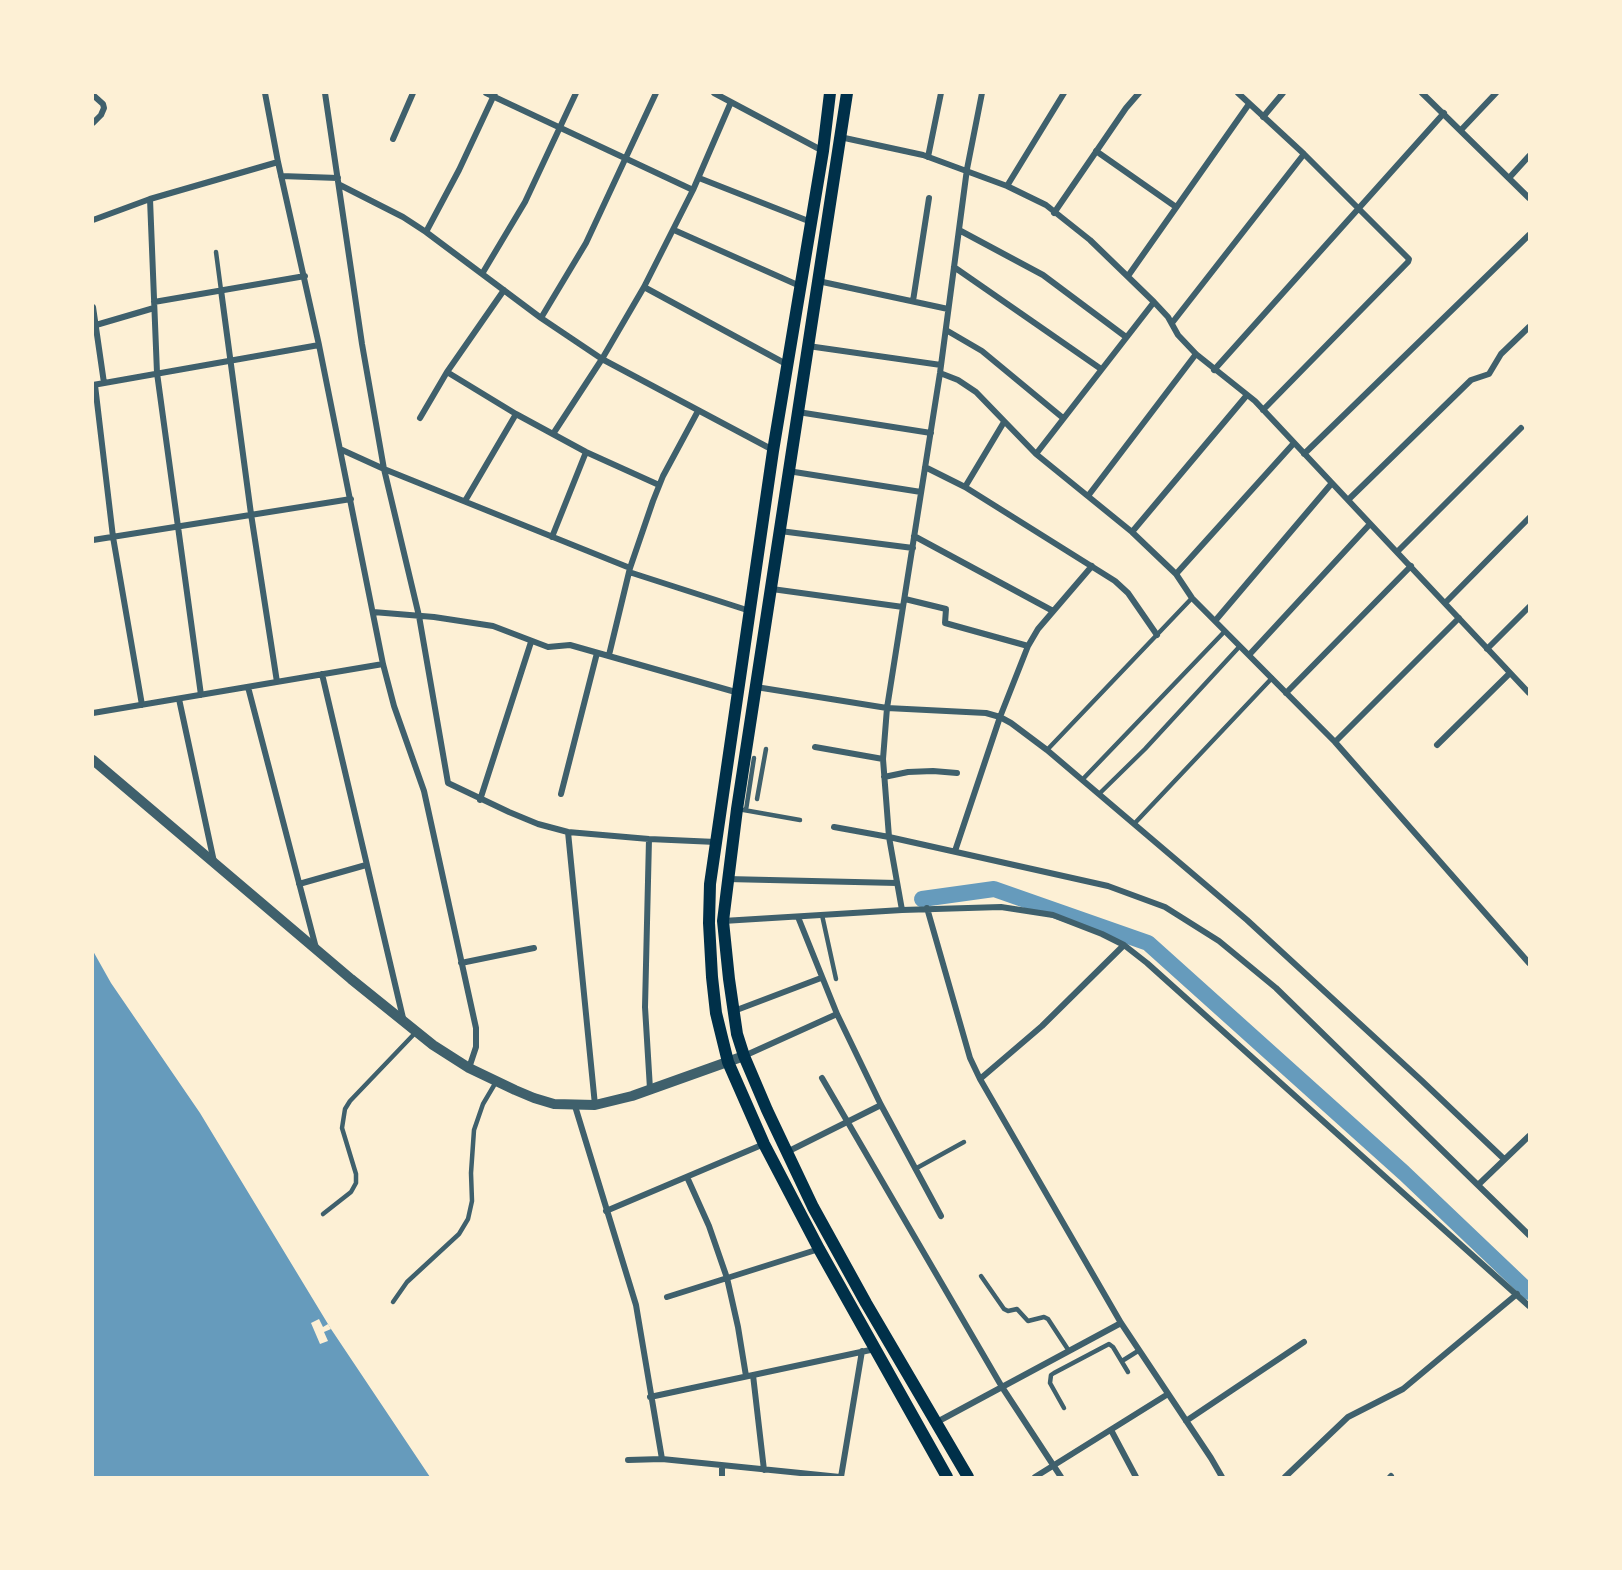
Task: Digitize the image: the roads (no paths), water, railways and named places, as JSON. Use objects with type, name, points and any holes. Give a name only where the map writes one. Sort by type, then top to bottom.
[{"type":"main road","points":[[830,93],[823,151],[773,451],[710,884],[709,923],[712,977],[716,1012],[728,1062],[764,1144],[869,1350],[947,1477]]},
{"type":"main road","points":[[847,93],[755,687],[750,758],[727,879],[723,921],[733,1011],[744,1056],[813,1207],[968,1477]]},
{"type":"street","points":[[265,93],[281,176],[320,345],[383,664],[394,706],[424,791],[476,1028],[476,1047],[469,1068]]},
{"type":"street","points":[[325,93],[362,344],[384,469],[419,616],[447,779],[452,786],[480,800],[538,824],[568,832],[716,842]]},
{"type":"street","points":[[393,139],[413,93]]},
{"type":"street","points":[[486,93],[494,94],[560,128],[693,190]]},
{"type":"street","points":[[482,274],[516,219],[576,93]]},
{"type":"street","points":[[541,318],[586,243],[656,93]]},
{"type":"street","points":[[714,93],[823,151]]},
{"type":"street","points":[[928,157],[941,93]]},
{"type":"street","points":[[902,910],[889,837],[884,777],[887,708],[940,373],[967,170],[982,93]]},
{"type":"street","points":[[1007,186],[1064,93]]},
{"type":"street","points":[[1054,213],[1126,108],[1139,93]]},
{"type":"street","points":[[1238,93],[1304,154],[1407,256],[1408,262],[1263,410]]},
{"type":"street","points":[[1263,117],[1283,93]]},
{"type":"street","points":[[1422,93],[1529,198]]},
{"type":"street","points":[[1461,130],[1496,93]]},
{"type":"street","points":[[426,232],[459,170],[494,94]]},
{"type":"street","points":[[93,95],[103,104],[104,108],[93,123]]},
{"type":"street","points":[[553,434],[602,360],[644,287],[699,178],[731,102]]},
{"type":"street","points":[[1128,276],[1249,104]]},
{"type":"street","points":[[1214,370],[1444,114]]},
{"type":"street","points":[[839,137],[928,157],[1007,186],[1036,199],[1090,240],[1154,302],[1172,323],[1178,335],[1196,354],[1263,410],[1529,693]]},
{"type":"street","points":[[1096,151],[1176,207]]},
{"type":"street","points":[[1172,323],[1304,154]]},
{"type":"street","points":[[1509,178],[1529,156]]},
{"type":"street","points":[[93,220],[150,199],[278,162]]},
{"type":"street","points":[[281,176],[339,182],[403,217],[602,360],[773,451]]},
{"type":"street","points":[[699,178],[811,222]]},
{"type":"street","points":[[913,302],[929,198]]},
{"type":"street","points":[[150,199],[157,373],[201,695]]},
{"type":"street","points":[[674,230],[800,286]]},
{"type":"street","points":[[959,231],[1043,275],[1126,337]]},
{"type":"street","points":[[1304,454],[1529,235]]},
{"type":"street","points":[[954,267],[1101,369]]},
{"type":"street","points":[[96,325],[154,305],[221,290],[305,276]]},
{"type":"street","points":[[817,281],[948,309]]},
{"type":"street","points":[[644,287],[788,365]]},
{"type":"street","points":[[221,290],[251,514],[277,682]]},
{"type":"street","points":[[420,418],[447,372],[504,290]]},
{"type":"street","points":[[1036,454],[1154,302]]},
{"type":"street","points":[[93,307],[104,383]]},
{"type":"street","points":[[1348,500],[1471,380],[1490,374],[1501,354],[1529,327]]},
{"type":"street","points":[[945,330],[982,351],[1064,418]]},
{"type":"street","points":[[142,705],[113,537],[94,385],[320,345]]},
{"type":"street","points":[[807,346],[941,365]]},
{"type":"street","points":[[1088,496],[1196,354]]},
{"type":"street","points":[[447,372],[516,414],[586,452],[659,485]]},
{"type":"street","points":[[940,373],[958,380],[976,392],[1036,454],[1132,532],[1176,574],[1192,598],[1335,742],[1529,963]]},
{"type":"street","points":[[1132,532],[1247,395]]},
{"type":"street","points":[[609,655],[630,570],[659,485],[698,411]]},
{"type":"street","points":[[797,412],[931,433]]},
{"type":"street","points":[[465,501],[516,414]]},
{"type":"street","points":[[965,487],[1004,422]]},
{"type":"street","points":[[1397,552],[1521,428]]},
{"type":"street","points":[[1176,574],[1294,443]]},
{"type":"street","points":[[340,449],[630,570],[750,611]]},
{"type":"street","points":[[552,537],[586,452]]},
{"type":"street","points":[[925,467],[965,487],[1115,581],[1128,593],[1157,635]]},
{"type":"street","points":[[788,471],[921,492]]},
{"type":"street","points":[[1215,621],[1332,483]]},
{"type":"street","points":[[93,540],[351,499]]},
{"type":"street","points":[[1445,603],[1529,518]]},
{"type":"street","points":[[1249,655],[1370,524]]},
{"type":"street","points":[[780,531],[912,548]]},
{"type":"street","points":[[914,536],[1053,611]]},
{"type":"street","points":[[955,851],[1000,717],[1028,646],[1038,629],[1092,566]]},
{"type":"street","points":[[1286,693],[1411,566]]},
{"type":"street","points":[[771,589],[903,607]]},
{"type":"street","points":[[905,599],[946,609],[945,623],[1028,646]]},
{"type":"street","points":[[1487,649],[1529,607]]},
{"type":"street","points":[[373,612],[493,626],[548,647],[567,644],[739,693]]},
{"type":"street","points":[[1335,742],[1459,618]]},
{"type":"street","points":[[480,800],[531,642]]},
{"type":"street","points":[[561,794],[597,652]]},
{"type":"street","points":[[93,713],[383,664]]},
{"type":"street","points":[[1437,746],[1510,673]]},
{"type":"street","points":[[322,674],[403,1020]]},
{"type":"street","points":[[248,687],[316,950]]},
{"type":"street","points":[[755,687],[887,708],[986,713],[1000,717],[1047,750],[1247,920],[1504,1159]]},
{"type":"street","points":[[179,699],[214,863]]},
{"type":"street","points":[[815,747],[883,759]]},
{"type":"street","points":[[93,760],[316,950],[417,1031],[469,1068],[534,1098],[554,1104],[575,1106],[595,1105],[632,1096],[744,1056],[837,1014]]},
{"type":"street","points":[[884,777],[908,772],[957,773]]},
{"type":"street","points":[[834,827],[955,851],[1108,886],[1148,899],[1184,918],[1219,941],[1276,988],[1529,1235]]},
{"type":"street","points":[[568,832],[595,1105]]},
{"type":"street","points":[[649,839],[645,1006],[650,1089]]},
{"type":"street","points":[[299,884],[366,865]]},
{"type":"street","points":[[727,879],[897,883]]},
{"type":"street","points":[[723,921],[927,908],[1001,908],[1053,915],[1078,923],[1124,945],[1155,970],[1529,1306]]},
{"type":"street","points":[[927,908],[970,1058],[980,1079],[1138,1351],[1222,1477]]},
{"type":"street","points":[[798,917],[837,1014],[881,1105],[941,1216]]},
{"type":"street","points":[[980,1079],[1042,1026],[1124,945]]},
{"type":"street","points":[[461,963],[534,948]]},
{"type":"street","points":[[733,1011],[821,978]]},
{"type":"street","points":[[822,1078],[1002,1387],[1061,1477]]},
{"type":"street","points":[[787,1152],[881,1105]]},
{"type":"street","points":[[575,1106],[636,1305],[662,1459]]},
{"type":"street","points":[[1478,1185],[1529,1136]]},
{"type":"street","points":[[606,1211],[764,1144]]},
{"type":"street","points":[[687,1177],[709,1226],[727,1278],[746,1376]]},
{"type":"street","points":[[667,1297],[819,1250]]},
{"type":"street","points":[[1285,1477],[1348,1417],[1403,1389],[1517,1294]]},
{"type":"street","points":[[937,1422],[1121,1323]]},
{"type":"street","points":[[1186,1421],[1304,1342]]},
{"type":"street","points":[[628,1460],[662,1459],[840,1477],[869,1350],[650,1397]]},
{"type":"street","points":[[753,1375],[764,1470]]},
{"type":"street","points":[[1035,1477],[1167,1394]]},
{"type":"street","points":[[1111,1430],[1136,1477]]},
{"type":"street","points":[[722,1466],[722,1477]]},
{"type":"lane","points":[[216,252],[221,290]]},
{"type":"lane","points":[[1047,750],[1192,598]]},
{"type":"lane","points":[[1082,780],[1225,631]]},
{"type":"lane","points":[[1099,794],[1145,749],[1240,646]]},
{"type":"lane","points":[[1134,824],[1272,678]]},
{"type":"lane","points":[[757,799],[766,749]]},
{"type":"lane","points":[[750,758],[764,760]]},
{"type":"lane","points":[[741,809],[800,820]]},
{"type":"lane","points":[[822,915],[836,979]]},
{"type":"lane","points":[[323,1214],[351,1192],[356,1183],[356,1174],[342,1128],[345,1109],[417,1031]]},
{"type":"lane","points":[[393,1302],[407,1282],[459,1234],[468,1219],[472,1201],[474,1130],[483,1104],[496,1082]]},
{"type":"lane","points":[[915,1169],[964,1142]]},
{"type":"lane","points":[[981,1276],[1004,1309],[1008,1311],[1017,1309],[1028,1321],[1046,1318],[1069,1351]]},
{"type":"lane","points":[[1064,1407],[1050,1383],[1051,1375],[1085,1356],[1109,1344],[1128,1372]]},
{"type":"lane","points":[[1079,1345],[1085,1356]]},
{"type":"lane","points":[[1122,1361],[1138,1351]]},
{"type":"water","points":[[93,951],[111,983],[200,1113],[331,1329],[430,1477],[93,1477]]},
{"type":"waterway","points":[[922,899],[994,889],[1148,943],[1404,1173],[1529,1292]]}]
